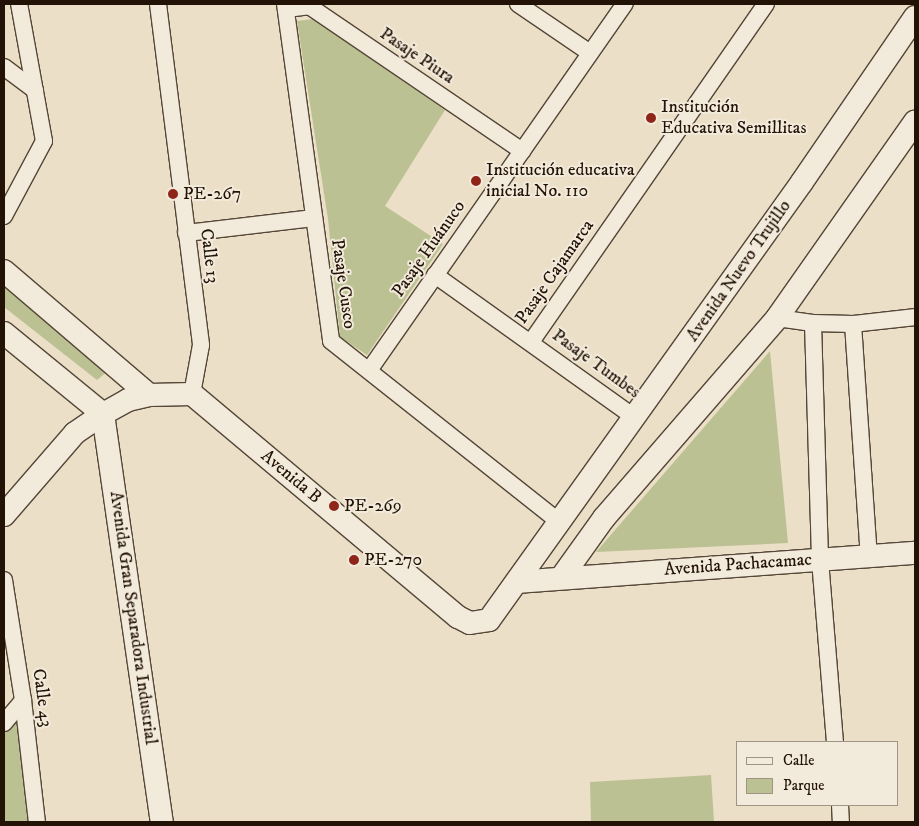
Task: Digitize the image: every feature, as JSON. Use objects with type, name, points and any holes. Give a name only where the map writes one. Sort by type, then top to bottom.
[{"type":"main road","name":"Avenida Nuevo Trujillo","points":[[559,522],[915,17]]},
{"type":"main road","points":[[561,578],[604,518],[777,318],[915,122]]},
{"type":"main road","points":[[4,271],[149,395]]},
{"type":"main road","points":[[4,333],[104,414]]},
{"type":"main road","points":[[4,515],[75,434],[104,414],[128,400],[149,395],[192,394]]},
{"type":"main road","name":"Avenida B","points":[[192,394],[458,617],[470,623],[489,620],[559,522]]},
{"type":"main road","name":"Avenida Gran Separadora Industrial","points":[[104,414],[162,822]]},
{"type":"main road","name":"Avenida Pachacamac","points":[[517,582],[915,553]]},
{"type":"street","points":[[4,216],[44,141],[19,4]]},
{"type":"street","name":"Calle 13","points":[[158,4],[201,345],[192,394]]},
{"type":"street","points":[[518,4],[590,53]]},
{"type":"street","name":"Pasaje Huánuco","points":[[370,369],[625,4]]},
{"type":"street","name":"Pasaje Cajamarca","points":[[531,342],[766,4]]},
{"type":"street","name":"Pasaje Piura","points":[[286,6],[309,6],[522,151]]},
{"type":"street","name":"Pasaje Cusco","points":[[286,6],[331,341],[370,369],[559,522]]},
{"type":"street","points":[[4,67],[35,90]]},
{"type":"street","points":[[186,233],[314,218]]},
{"type":"street","name":"Pasaje Tumbes","points":[[436,275],[634,417]]},
{"type":"street","points":[[777,318],[813,323],[853,324],[915,317]]},
{"type":"street","points":[[813,323],[820,560],[835,741]]},
{"type":"street","points":[[853,324],[869,556]]},
{"type":"street","name":"Calle 43","points":[[4,580],[23,700],[37,822]]},
{"type":"street","points":[[4,723],[23,700]]},
{"type":"street","points":[[840,806],[841,822]]},
{"type":"green space","points":[[313,19],[445,110],[385,206],[443,244],[367,355],[340,337],[328,219],[297,21]]},
{"type":"green space","points":[[4,286],[109,370],[97,380],[4,307]]},
{"type":"green space","points":[[770,351],[788,543],[596,552]]},
{"type":"green space","points":[[16,718],[28,822],[4,822],[4,733]]},
{"type":"green space","points":[[711,775],[714,822],[591,822],[590,782]]},
{"type":"place","name":"Institución Educativa Semillitas","points":[[651,118]]},
{"type":"place","name":"Institución educativa inicial No. 110","points":[[476,181]]},
{"type":"place","name":"PE-267","points":[[173,194]]},
{"type":"place","name":"PE-269","points":[[334,506]]},
{"type":"place","name":"PE-270","points":[[354,560]]}]
